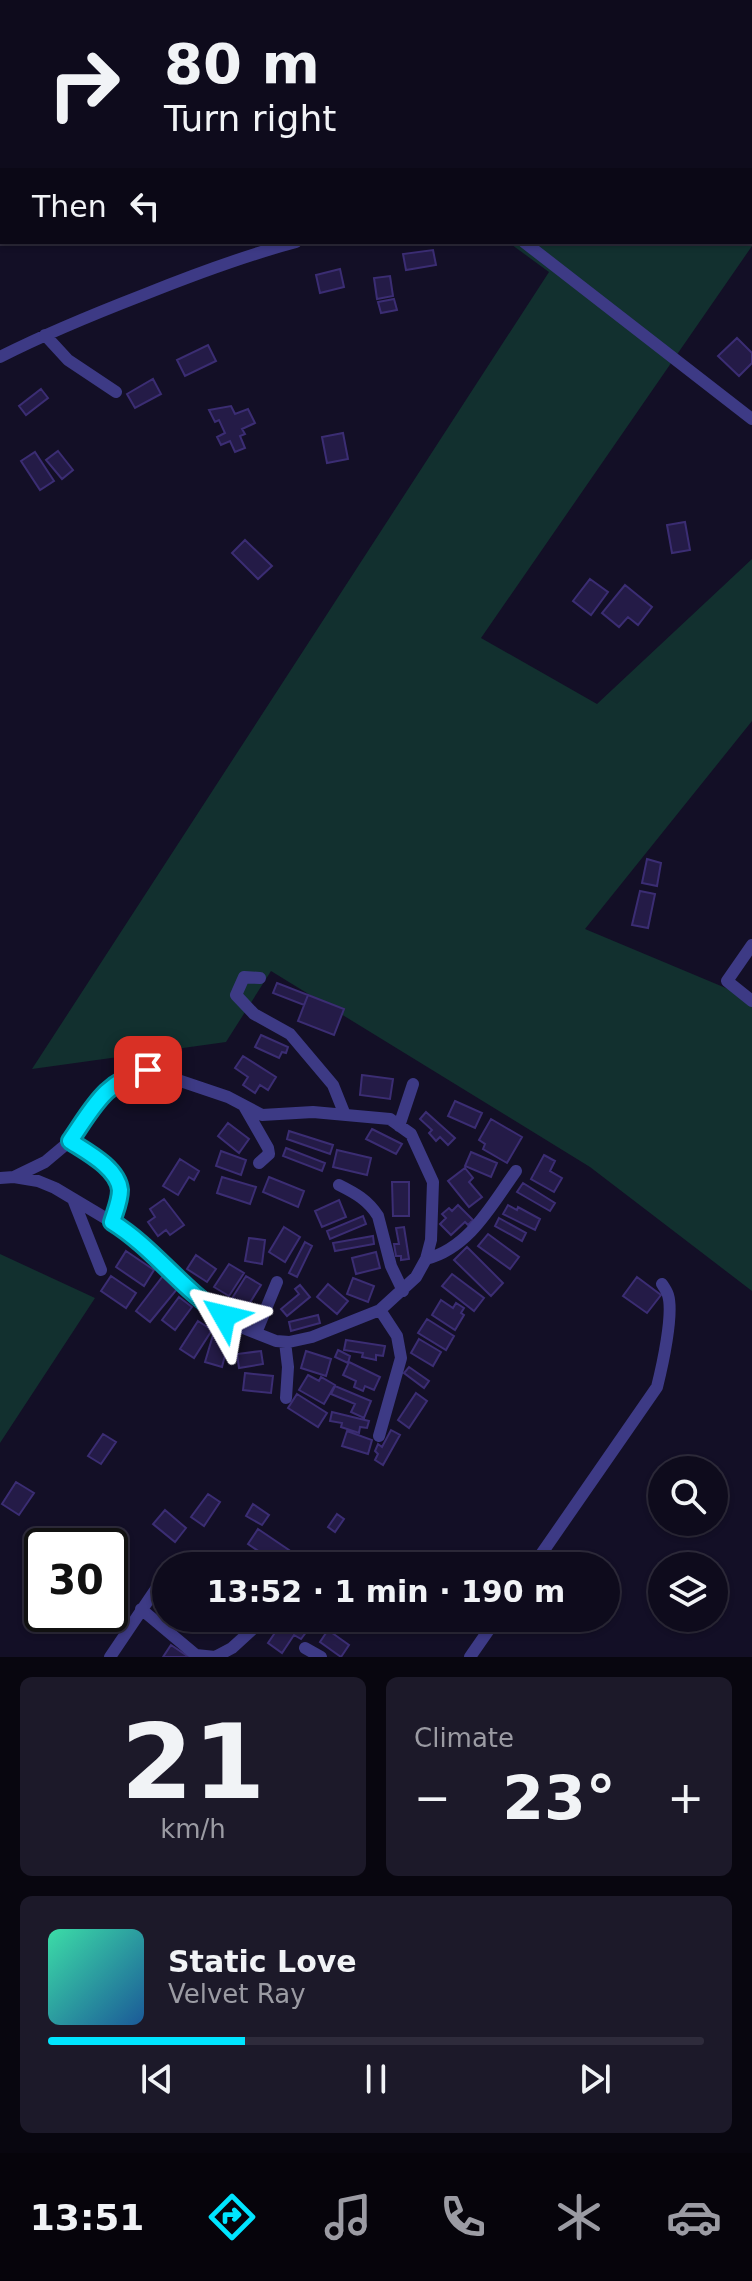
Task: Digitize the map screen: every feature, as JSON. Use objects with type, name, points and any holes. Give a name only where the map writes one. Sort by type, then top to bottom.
[{"type":"street","points":[[0,357],[45,335],[206,270],[290,244]]},
{"type":"street","points":[[527,244],[752,419]]},
{"type":"street","points":[[45,335],[68,360],[116,392]]},
{"type":"street","points":[[752,945],[727,981],[752,1001]]},
{"type":"street","points":[[260,978],[244,977],[236,995],[254,1014],[290,1034],[333,1085],[345,1115]]},
{"type":"street","points":[[0,1178],[38,1181],[112,1222],[146,1247],[204,1304],[243,1328],[276,1341],[312,1337],[380,1310],[416,1277],[426,1259],[431,1240],[433,1182],[411,1134],[390,1119],[313,1112],[262,1115],[228,1097],[148,1070],[129,1075],[110,1087],[70,1141],[45,1162],[14,1177]]},
{"type":"street","points":[[399,1126],[413,1084]]},
{"type":"street","points":[[244,1106],[268,1148],[269,1154],[259,1163]]},
{"type":"street","points":[[70,1141],[108,1169],[118,1182],[120,1194],[112,1222]]},
{"type":"street","points":[[426,1259],[448,1251],[464,1239],[516,1171]]},
{"type":"street","points":[[339,1185],[374,1209],[391,1266],[403,1291]]},
{"type":"street","points":[[73,1199],[101,1270]]},
{"type":"street","points":[[256,1333],[277,1282]]},
{"type":"street","points":[[543,1552],[657,1387],[669,1308],[662,1284]]},
{"type":"street","points":[[379,1436],[401,1358],[397,1336],[380,1310]]},
{"type":"street","points":[[285,1342],[288,1367],[286,1398]]},
{"type":"street","points":[[110,1657],[152,1594]]},
{"type":"street","points":[[141,1609],[152,1618]]},
{"type":"street","points":[[168,1632],[196,1655],[215,1657],[232,1648],[250,1632]]},
{"type":"street","points":[[470,1657],[487,1632]]},
{"type":"street","points":[[305,1648],[321,1657]]},
{"type":"green space","points":[[511,244],[752,244],[481,638],[597,704],[752,559],[752,721],[585,929],[752,999],[752,1291],[590,1167],[271,971],[226,1042],[32,1069],[549,272]]},
{"type":"green space","points":[[0,1254],[95,1298],[0,1443]]},
{"type":"building","points":[[433,250],[436,265],[406,270],[403,254]]},
{"type":"building","points":[[340,269],[344,287],[320,293],[316,275]]},
{"type":"building","points":[[390,276],[393,296],[377,299],[374,278]]},
{"type":"building","points":[[394,299],[397,310],[381,313],[378,302]]},
{"type":"building","points":[[737,338],[752,353],[752,363],[739,376],[718,356]]},
{"type":"building","points":[[208,345],[216,361],[185,376],[177,360]]},
{"type":"building","points":[[153,379],[161,394],[135,408],[127,394]]},
{"type":"building","points":[[41,389],[48,398],[26,415],[19,406]]},
{"type":"building","points":[[231,406],[235,414],[248,409],[255,423],[242,429],[245,434],[240,436],[245,448],[235,452],[230,441],[221,445],[217,437],[225,433],[219,420],[215,422],[209,410]]},
{"type":"building","points":[[343,433],[348,459],[327,463],[322,437]]},
{"type":"building","points":[[58,451],[73,470],[62,479],[46,460]]},
{"type":"building","points":[[35,452],[54,481],[40,490],[21,461]]},
{"type":"building","points":[[685,522],[690,550],[672,553],[667,525]]},
{"type":"building","points":[[245,540],[272,566],[258,579],[232,553]]},
{"type":"building","points":[[590,579],[608,592],[591,615],[573,601]]},
{"type":"building","points":[[625,585],[652,607],[638,625],[628,617],[619,627],[602,613]]},
{"type":"building","points":[[647,859],[661,863],[657,886],[642,883]]},
{"type":"building","points":[[640,891],[655,894],[648,928],[632,925]]},
{"type":"building","points":[[277,983],[308,995],[304,1005],[273,993]]},
{"type":"building","points":[[308,995],[344,1009],[334,1035],[298,1021]]},
{"type":"building","points":[[261,1035],[288,1047],[286,1053],[282,1052],[279,1058],[255,1047]]},
{"type":"building","points":[[243,1056],[276,1077],[268,1090],[260,1085],[255,1093],[243,1085],[248,1077],[235,1068]]},
{"type":"building","points":[[362,1075],[393,1079],[390,1099],[360,1095]]},
{"type":"building","points":[[455,1101],[482,1113],[475,1128],[448,1116]]},
{"type":"building","points":[[426,1112],[455,1138],[448,1145],[440,1137],[436,1141],[429,1133],[432,1130],[420,1119]]},
{"type":"building","points":[[491,1119],[522,1137],[507,1163],[483,1149],[485,1144],[479,1140]]},
{"type":"building","points":[[228,1123],[249,1139],[239,1153],[218,1136]]},
{"type":"building","points":[[372,1129],[402,1144],[396,1154],[366,1139]]},
{"type":"building","points":[[289,1131],[333,1145],[330,1154],[287,1139]]},
{"type":"building","points":[[286,1148],[325,1163],[322,1171],[283,1156]]},
{"type":"building","points":[[337,1150],[371,1158],[367,1175],[333,1167]]},
{"type":"building","points":[[221,1151],[246,1160],[241,1175],[216,1166]]},
{"type":"building","points":[[471,1152],[497,1163],[491,1177],[465,1166]]},
{"type":"building","points":[[544,1155],[555,1161],[550,1171],[562,1178],[554,1192],[531,1179]]},
{"type":"building","points":[[180,1159],[199,1171],[194,1180],[189,1177],[178,1195],[163,1186]]},
{"type":"building","points":[[465,1168],[473,1178],[469,1182],[482,1197],[469,1207],[448,1181]]},
{"type":"building","points":[[222,1177],[256,1187],[250,1204],[217,1193]]},
{"type":"building","points":[[269,1177],[304,1191],[298,1207],[263,1192]]},
{"type":"building","points":[[392,1182],[409,1182],[409,1216],[393,1216]]},
{"type":"building","points":[[523,1183],[555,1203],[550,1211],[517,1192]]},
{"type":"building","points":[[164,1199],[184,1225],[170,1235],[166,1230],[158,1236],[148,1222],[155,1217],[150,1209]]},
{"type":"building","points":[[339,1200],[346,1217],[322,1227],[315,1211]]},
{"type":"building","points":[[458,1205],[473,1220],[468,1225],[465,1222],[451,1235],[440,1224],[446,1218],[442,1214]]},
{"type":"building","points":[[508,1205],[540,1219],[535,1230],[503,1214]]},
{"type":"building","points":[[363,1216],[366,1224],[330,1239],[327,1231]]},
{"type":"building","points":[[499,1218],[526,1233],[522,1241],[495,1226]]},
{"type":"building","points":[[284,1227],[300,1237],[285,1262],[269,1252]]},
{"type":"building","points":[[404,1227],[409,1259],[401,1260],[401,1256],[396,1256],[394,1244],[399,1244],[396,1228]]},
{"type":"building","points":[[488,1234],[519,1257],[510,1269],[478,1246]]},
{"type":"building","points":[[373,1236],[374,1244],[335,1251],[333,1243]]},
{"type":"building","points":[[249,1238],[265,1240],[262,1264],[245,1261]]},
{"type":"building","points":[[305,1242],[312,1246],[297,1277],[289,1273]]},
{"type":"building","points":[[467,1247],[503,1283],[491,1296],[454,1260]]},
{"type":"building","points":[[126,1251],[154,1270],[144,1286],[116,1267]]},
{"type":"building","points":[[376,1252],[380,1268],[356,1274],[352,1258]]},
{"type":"building","points":[[196,1255],[216,1269],[207,1282],[187,1269]]},
{"type":"building","points":[[229,1264],[244,1273],[229,1296],[214,1287]]},
{"type":"building","points":[[452,1274],[484,1298],[474,1311],[442,1286]]},
{"type":"building","points":[[111,1276],[136,1293],[126,1308],[101,1291]]},
{"type":"building","points":[[163,1276],[178,1288],[150,1322],[136,1311]]},
{"type":"building","points":[[246,1276],[261,1285],[246,1309],[231,1300]]},
{"type":"building","points":[[637,1277],[661,1295],[647,1313],[623,1296]]},
{"type":"building","points":[[353,1278],[374,1286],[368,1302],[347,1294]]},
{"type":"building","points":[[328,1284],[348,1301],[337,1314],[317,1297]]},
{"type":"building","points":[[300,1285],[310,1297],[287,1316],[281,1309],[299,1294],[295,1289]]},
{"type":"building","points":[[179,1297],[192,1307],[175,1330],[162,1320]]},
{"type":"building","points":[[441,1300],[453,1308],[456,1303],[464,1308],[461,1313],[464,1315],[455,1330],[432,1315]]},
{"type":"building","points":[[318,1315],[320,1323],[291,1331],[289,1322]]},
{"type":"building","points":[[427,1319],[454,1336],[446,1350],[418,1333]]},
{"type":"building","points":[[198,1321],[212,1330],[194,1358],[180,1349]]},
{"type":"building","points":[[213,1335],[229,1340],[222,1367],[205,1362]]},
{"type":"building","points":[[419,1339],[441,1352],[433,1366],[411,1353]]},
{"type":"building","points":[[346,1340],[385,1346],[383,1356],[376,1355],[376,1360],[362,1357],[363,1353],[344,1350]]},
{"type":"building","points":[[338,1350],[350,1356],[348,1363],[335,1357]]},
{"type":"building","points":[[261,1351],[263,1364],[239,1368],[237,1354]]},
{"type":"building","points":[[306,1351],[331,1359],[326,1376],[301,1368]]},
{"type":"building","points":[[349,1362],[380,1377],[374,1390],[365,1386],[363,1391],[354,1387],[356,1381],[343,1375]]},
{"type":"building","points":[[409,1367],[429,1381],[424,1388],[404,1373]]},
{"type":"building","points":[[245,1373],[273,1376],[271,1393],[243,1390]]},
{"type":"building","points":[[308,1375],[319,1381],[321,1377],[335,1385],[324,1404],[299,1390]]},
{"type":"building","points":[[335,1386],[371,1401],[364,1418],[351,1412],[355,1404],[331,1394]]},
{"type":"building","points":[[416,1393],[427,1401],[409,1428],[398,1420]]},
{"type":"building","points":[[297,1394],[327,1413],[318,1427],[288,1408]]},
{"type":"building","points":[[332,1412],[369,1421],[367,1428],[360,1427],[359,1433],[341,1427],[342,1423],[330,1421]]},
{"type":"building","points":[[391,1430],[400,1435],[383,1465],[375,1460],[378,1454],[375,1451],[378,1444],[382,1447]]},
{"type":"building","points":[[347,1431],[372,1440],[368,1454],[342,1446]]},
{"type":"building","points":[[103,1434],[116,1442],[101,1464],[88,1456]]},
{"type":"building","points":[[16,1482],[34,1493],[19,1515],[2,1504]]},
{"type":"building","points":[[208,1494],[220,1502],[204,1526],[191,1517]]},
{"type":"building","points":[[253,1504],[269,1515],[262,1525],[246,1516]]},
{"type":"building","points":[[165,1510],[186,1528],[175,1542],[153,1524]]},
{"type":"building","points":[[337,1514],[344,1519],[335,1532],[328,1527]]},
{"type":"building","points":[[258,1529],[289,1550],[260,1552],[248,1544]]},
{"type":"building","points":[[275,1632],[306,1632],[301,1639],[294,1635],[282,1653],[268,1643]]},
{"type":"building","points":[[327,1632],[331,1632],[349,1645],[341,1657],[320,1642]]},
{"type":"building","points":[[171,1645],[189,1657],[163,1657]]},
{"type":"route","points":[[148,1070],[129,1075],[110,1087],[70,1141],[108,1169],[118,1182],[120,1194],[112,1222],[146,1247],[204,1304],[224,1316]]}]
